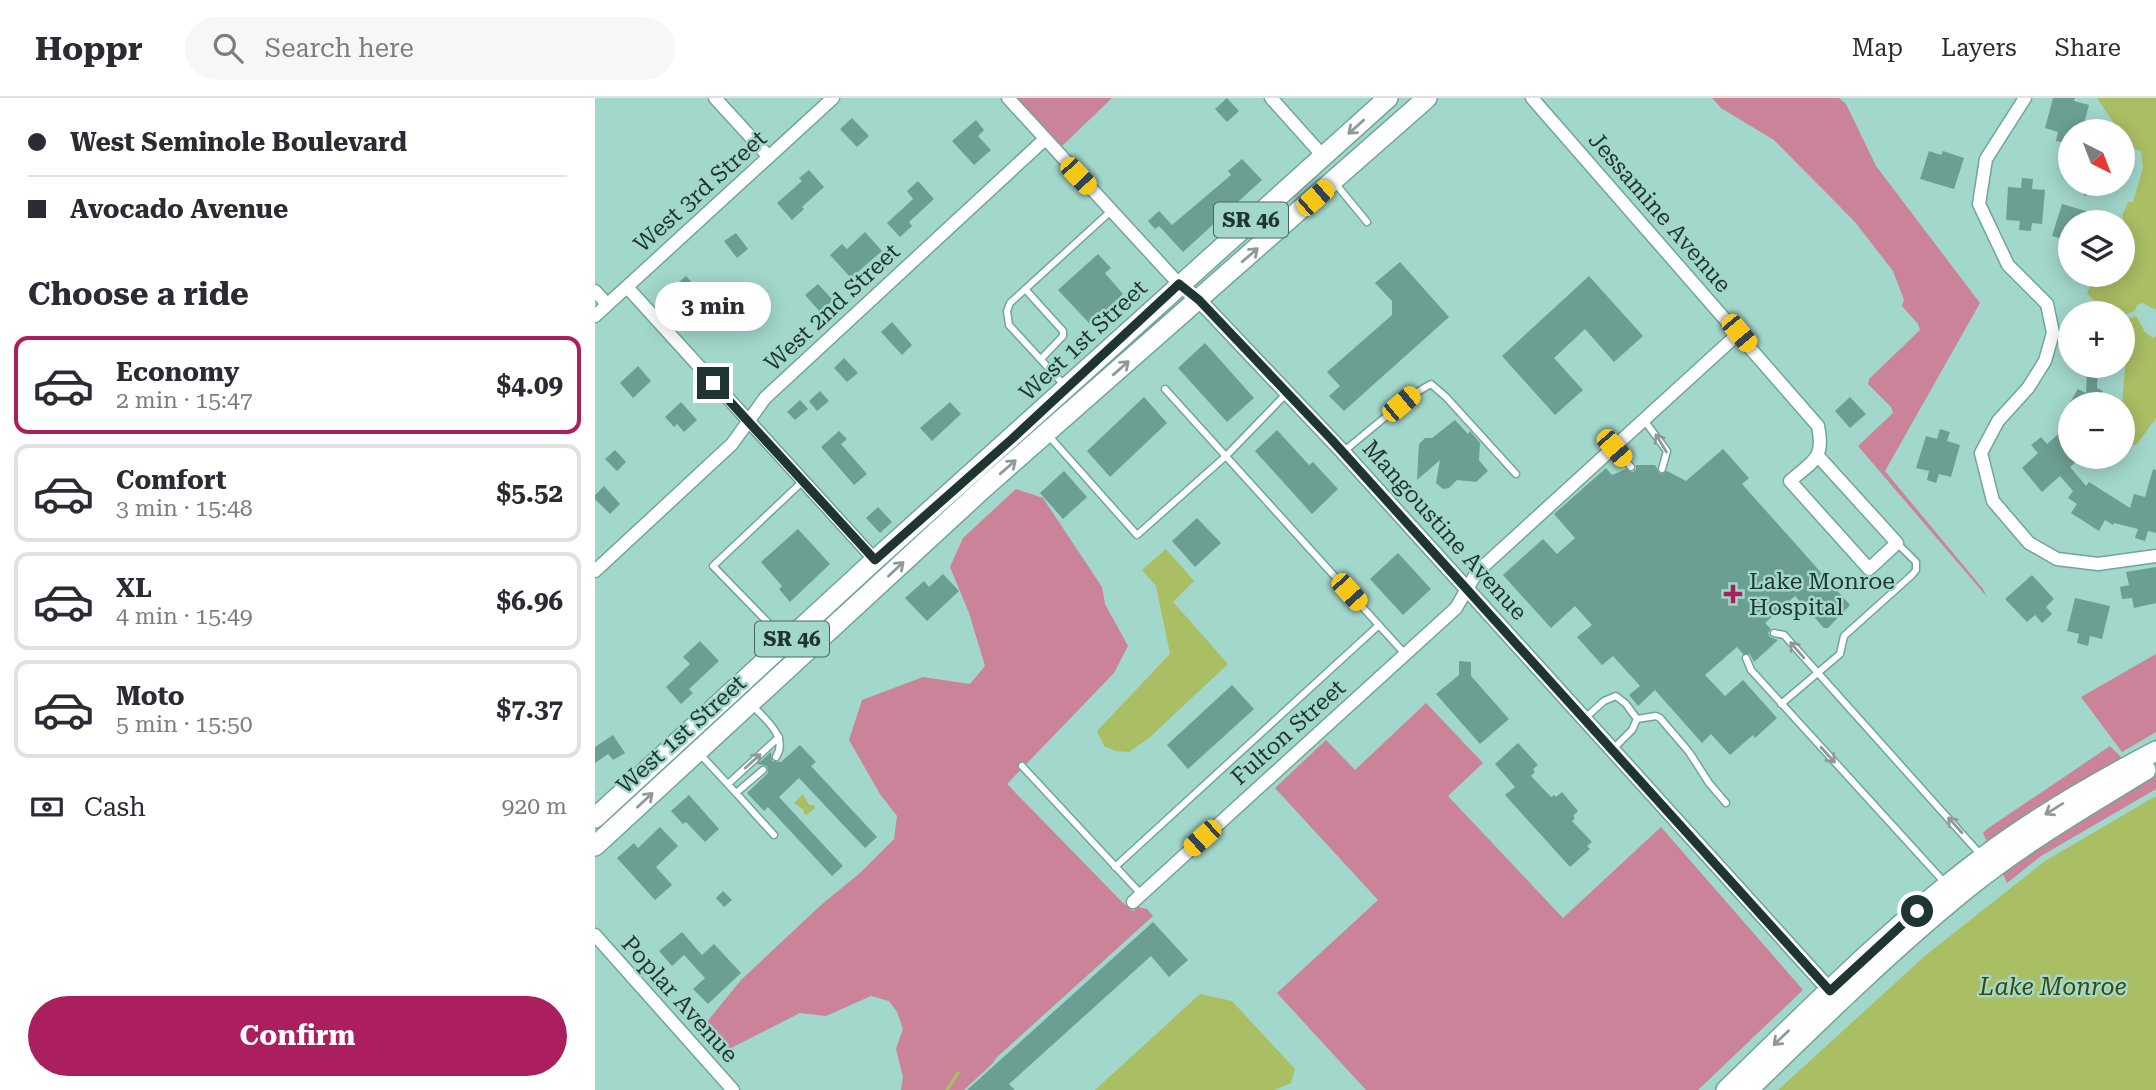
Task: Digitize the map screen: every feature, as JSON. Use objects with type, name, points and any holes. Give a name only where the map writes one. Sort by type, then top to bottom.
[{"type":"main road","name":"West 1st Street","points":[[595,818],[875,560],[1388,98]]},
{"type":"main road","name":"West 1st Street","points":[[595,846],[1046,433],[1427,98]]},
{"type":"main road","points":[[846,616],[850,600],[868,583],[875,560]]},
{"type":"main road","points":[[1963,886],[1983,857],[2092,786],[2156,751]]},
{"type":"main road","points":[[1727,1090],[1963,886],[2156,764]]},
{"type":"main road","points":[[1748,1090],[1835,996]]},
{"type":"street","points":[[715,98],[769,157]]},
{"type":"street","name":"West 3rd Street","points":[[595,316],[833,98]]},
{"type":"street","name":"Mangoustine Avenue","points":[[1008,98],[1179,284],[1199,300],[1343,452],[1835,996]]},
{"type":"street","points":[[1271,98],[1323,156]]},
{"type":"street","name":"Jessamine Avenue","points":[[1532,98],[1818,426],[1822,444],[1818,456]]},
{"type":"street","points":[[2025,98],[1986,159],[1979,204],[2008,265],[2047,304],[2053,333],[2045,361],[2028,388],[1998,421],[1981,453],[1993,502],[2029,543],[2057,559],[2098,564],[2156,556]]},
{"type":"street","name":"West 2nd Street","points":[[595,571],[732,444],[765,398],[1045,139]]},
{"type":"street","points":[[627,286],[875,560]]},
{"type":"street","points":[[595,291],[607,304]]},
{"type":"street","name":"Fulton Street","points":[[1137,898],[1456,608],[1477,572],[1739,333]]},
{"type":"street","points":[[1818,456],[1897,543],[1869,569],[1790,481],[1818,456]]},
{"type":"street","name":"Poplar Avenue","points":[[595,935],[733,1090]]},
{"type":"lane","points":[[1334,181],[1367,222]]},
{"type":"lane","points":[[1067,388],[1009,325],[1007,311],[1010,303],[1111,211]]},
{"type":"lane","points":[[1025,289],[1063,331],[1063,336],[1041,359]]},
{"type":"lane","points":[[1343,452],[1412,395],[1431,384],[1516,474]]},
{"type":"lane","points":[[1165,389],[1405,654]]},
{"type":"lane","points":[[1046,433],[1137,535],[1226,456],[1287,393]]},
{"type":"lane","points":[[1644,420],[1667,451],[1662,468]]},
{"type":"lane","points":[[1614,448],[1631,467]]},
{"type":"lane","points":[[787,643],[713,566],[803,481]]},
{"type":"lane","points":[[1781,704],[1840,654],[1844,636],[1916,570],[1916,562],[1897,543]]},
{"type":"lane","points":[[1115,867],[1379,625]]},
{"type":"lane","points":[[1746,658],[1749,667],[1781,704],[1963,886],[1983,857],[1784,635],[1774,633]]},
{"type":"lane","points":[[1585,718],[1604,701],[1616,696],[1637,719]]},
{"type":"lane","points":[[751,704],[779,737],[781,750],[776,757]]},
{"type":"lane","points":[[1637,719],[1657,716],[1660,718],[1726,803]]},
{"type":"lane","points":[[1613,749],[1632,730],[1637,719]]},
{"type":"lane","points":[[728,784],[779,737]]},
{"type":"lane","points":[[698,752],[774,835]]},
{"type":"lane","points":[[1021,766],[1115,867],[1137,898]]},
{"type":"lane","points":[[736,793],[763,770]]},
{"type":"shaded area","points":[[1017,98],[1112,98],[1061,147]]},
{"type":"shaded area","points":[[1712,98],[1839,98],[1846,104],[1876,166],[1980,303],[1885,471],[1987,597],[1858,446],[1893,413],[1891,407],[1868,384],[1869,379],[1920,330],[1902,306],[1904,300],[1893,271],[1855,222],[1774,140],[1721,108]]},
{"type":"shaded area","points":[[1016,489],[1043,498],[1102,587],[1105,604],[1128,646],[1114,673],[1007,784],[1122,902],[1133,911],[1138,907],[1147,909],[1153,916],[964,1090],[901,1090],[903,1077],[896,1049],[903,1029],[897,1012],[889,1001],[871,996],[826,1016],[800,1013],[727,1050],[712,1039],[706,1023],[741,980],[894,839],[897,816],[880,794],[849,740],[862,700],[923,677],[970,684],[985,666],[969,613],[950,567],[963,538]]},
{"type":"shaded area","points":[[2156,654],[2156,732],[2122,752],[2081,697]]},
{"type":"shaded area","points":[[1426,703],[1483,763],[1448,796],[1563,918],[1661,827],[1803,990],[1698,1090],[1366,1090],[1277,993],[1378,900],[1275,788],[1326,740],[1355,770]]},
{"type":"shaded area","points":[[2156,739],[2156,742],[1988,844],[1983,833],[1987,829],[2110,746],[2122,758]]},
{"type":"shaded area","points":[[2156,773],[2156,789],[2041,856],[2007,883],[2002,872],[2105,803]]},
{"type":"water","points":[[2097,98],[2156,98],[2156,310],[2143,303],[2137,305],[2135,311],[2135,301],[2095,301],[2087,294],[2090,287],[2135,287],[2135,210],[2125,210],[2128,202],[2133,202],[2143,168],[2141,151],[2135,148],[2135,119],[2111,119]]},
{"type":"water","points":[[2135,316],[2145,332],[2153,338],[2156,336],[2156,418],[2135,445],[2135,392],[2123,392],[2124,378],[2135,378]]},
{"type":"water","points":[[1166,549],[1194,581],[1173,602],[1228,664],[1149,738],[1129,752],[1116,751],[1104,746],[1097,731],[1170,654],[1156,586],[1142,570]]},
{"type":"water","points":[[803,794],[809,805],[814,805],[815,808],[807,815],[794,803]]},
{"type":"water","name":"Lake Monroe","points":[[2156,796],[2156,1090],[1778,1090],[1926,955],[2045,861]]},
{"type":"water","points":[[1200,994],[1232,1001],[1295,1069],[1291,1083],[1274,1090],[1095,1090]]},
{"type":"building","points":[[1227,98],[1239,111],[1227,122],[1215,109]]},
{"type":"building","points":[[2053,98],[2075,98],[2074,101],[2089,105],[2085,119],[2058,119],[2058,132],[2045,128]]},
{"type":"building","points":[[852,118],[869,136],[857,147],[840,129]]},
{"type":"building","points":[[976,120],[984,130],[978,136],[991,150],[974,165],[952,141]]},
{"type":"building","points":[[1929,151],[1941,155],[1943,151],[1964,158],[1954,189],[1920,179]]},
{"type":"building","points":[[1242,159],[1262,180],[1183,252],[1159,226],[1155,229],[1148,221],[1159,211],[1172,225],[1231,175],[1228,171]]},
{"type":"building","points":[[809,170],[824,187],[792,220],[777,203],[802,181],[799,178]]},
{"type":"building","points":[[2022,178],[2033,179],[2032,189],[2045,190],[2042,224],[2032,223],[2031,231],[2019,230],[2020,221],[2006,220],[2008,187],[2021,188]]},
{"type":"building","points":[[918,181],[934,199],[909,222],[912,226],[900,237],[887,223],[913,199],[907,191]]},
{"type":"building","points":[[2062,204],[2082,210],[2060,210]]},
{"type":"building","points":[[2058,217],[2058,238],[2052,236]]},
{"type":"building","points":[[865,232],[882,251],[851,278],[830,255],[842,244],[847,249]]},
{"type":"building","points":[[736,233],[748,249],[737,258],[724,241]]},
{"type":"building","points":[[1098,254],[1111,268],[1105,273],[1123,294],[1090,324],[1058,290]]},
{"type":"building","points":[[1400,262],[1449,317],[1344,411],[1329,396],[1340,386],[1327,372],[1392,315],[1392,301],[1375,283]]},
{"type":"building","points":[[686,276],[694,285],[677,300],[669,291]]},
{"type":"building","points":[[1589,276],[1643,336],[1614,362],[1585,329],[1554,358],[1583,390],[1555,415],[1502,356]]},
{"type":"building","points":[[818,284],[833,300],[820,312],[805,295]]},
{"type":"building","points":[[892,322],[912,345],[902,355],[881,332]]},
{"type":"building","points":[[1205,343],[1254,398],[1227,422],[1178,368]]},
{"type":"building","points":[[844,358],[858,373],[847,382],[834,368]]},
{"type":"building","points":[[638,366],[651,381],[633,398],[620,383]]},
{"type":"building","points":[[2087,378],[2097,378],[2097,388],[2102,392],[2086,392]]},
{"type":"building","points":[[820,391],[829,401],[817,411],[809,401]]},
{"type":"building","points":[[1144,397],[1167,423],[1110,477],[1087,451]]},
{"type":"building","points":[[1850,397],[1866,414],[1850,428],[1835,411]]},
{"type":"building","points":[[800,400],[808,409],[795,420],[787,412]]},
{"type":"building","points":[[681,402],[697,420],[684,432],[677,424],[674,427],[665,417]]},
{"type":"building","points":[[950,402],[961,414],[932,441],[920,428]]},
{"type":"building","points":[[1455,420],[1480,443],[1479,460],[1488,471],[1476,482],[1457,480],[1449,488],[1443,489],[1436,483],[1440,460],[1417,480],[1419,444],[1425,438],[1432,438]]},
{"type":"building","points":[[1940,429],[1950,432],[1947,441],[1960,445],[1951,477],[1939,474],[1936,483],[1927,480],[1929,471],[1916,468],[1926,436],[1937,439]]},
{"type":"building","points":[[1277,430],[1309,465],[1313,462],[1338,489],[1312,514],[1255,451]]},
{"type":"building","points":[[839,431],[847,439],[841,444],[867,474],[854,485],[821,447]]},
{"type":"building","points":[[2058,434],[2058,469],[2072,469],[2086,486],[2089,482],[2130,508],[2134,494],[2145,497],[2153,469],[2156,470],[2156,533],[2148,531],[2145,541],[2135,538],[2138,529],[2114,523],[2113,525],[2105,520],[2099,531],[2071,513],[2077,504],[2068,498],[2073,491],[2060,476],[2042,492],[2022,468],[2038,453],[2031,445],[2041,437],[2047,444]]},
{"type":"building","name":"Lake Monroe Hospital","points":[[1723,449],[1749,478],[1742,484],[1850,605],[1828,628],[1824,628],[1795,596],[1765,623],[1771,629],[1768,633],[1770,637],[1778,640],[1754,662],[1750,654],[1743,654],[1737,647],[1705,675],[1725,696],[1743,680],[1777,718],[1755,738],[1753,735],[1730,755],[1711,734],[1702,743],[1655,690],[1638,706],[1629,695],[1640,686],[1613,656],[1602,665],[1577,637],[1592,625],[1575,606],[1551,628],[1503,575],[1543,539],[1557,554],[1575,538],[1554,514],[1606,468],[1612,475],[1626,469],[1633,472],[1636,465],[1655,465],[1660,474],[1667,471],[1686,481]]},
{"type":"building","points":[[615,450],[626,462],[617,471],[605,459]]},
{"type":"building","points":[[1064,471],[1087,497],[1063,519],[1040,493]]},
{"type":"building","points":[[604,486],[620,504],[610,514],[595,499],[595,495]]},
{"type":"building","points":[[878,507],[892,522],[880,533],[866,518]]},
{"type":"building","points":[[1197,518],[1221,543],[1195,567],[1172,541]]},
{"type":"building","points":[[798,529],[830,564],[790,602],[779,589],[782,586],[761,562]]},
{"type":"building","points":[[1398,553],[1431,589],[1403,615],[1370,579]]},
{"type":"building","points":[[2156,567],[2156,603],[2134,608],[2132,598],[2122,599],[2120,587],[2129,585],[2126,572]]},
{"type":"building","points":[[943,574],[959,591],[927,621],[905,598],[924,581],[929,587]]},
{"type":"building","points":[[2032,575],[2054,599],[2046,607],[2052,614],[2042,623],[2035,615],[2027,622],[2005,599]]},
{"type":"building","points":[[2075,598],[2110,606],[2102,639],[2090,636],[2088,646],[2077,643],[2079,634],[2067,631]]},
{"type":"building","points":[[700,641],[719,661],[689,689],[693,693],[681,704],[666,687],[690,664],[683,657]]},
{"type":"building","points":[[1459,661],[1471,662],[1471,676],[1509,719],[1480,744],[1436,694],[1459,675]]},
{"type":"building","points":[[1232,685],[1254,709],[1188,769],[1167,745]]},
{"type":"building","points":[[613,735],[625,753],[613,760],[608,754],[595,763],[595,747]]},
{"type":"building","points":[[1518,743],[1538,765],[1531,776],[1551,797],[1562,792],[1578,811],[1572,821],[1592,842],[1587,846],[1590,849],[1570,867],[1505,795],[1515,787],[1495,764]]},
{"type":"building","points":[[800,745],[816,762],[811,766],[877,837],[865,848],[799,778],[779,797],[843,866],[832,876],[768,807],[764,811],[747,793],[768,773],[767,766],[758,764],[771,752],[772,761],[781,762]]},
{"type":"building","points":[[689,795],[719,829],[705,842],[671,811]]},
{"type":"building","points":[[660,827],[678,846],[656,867],[672,885],[655,900],[617,858],[634,843],[638,848]]},
{"type":"building","points":[[723,891],[732,900],[724,907],[716,898]]},
{"type":"building","points":[[1153,922],[1188,960],[1169,977],[1151,956],[1009,1084],[1015,1090],[967,1090]]},
{"type":"building","points":[[682,932],[702,955],[714,944],[741,973],[708,1004],[693,989],[705,978],[684,955],[672,966],[659,951]]},
{"type":"waterway","points":[[947,1090],[958,1073]]},
{"type":"place","name":"Lake Monroe Hospital","points":[[1733,594]]},
{"type":"route","points":[[713,383],[875,560],[1013,438],[1179,284],[1199,300],[1331,439],[1830,991],[1917,911]]}]
